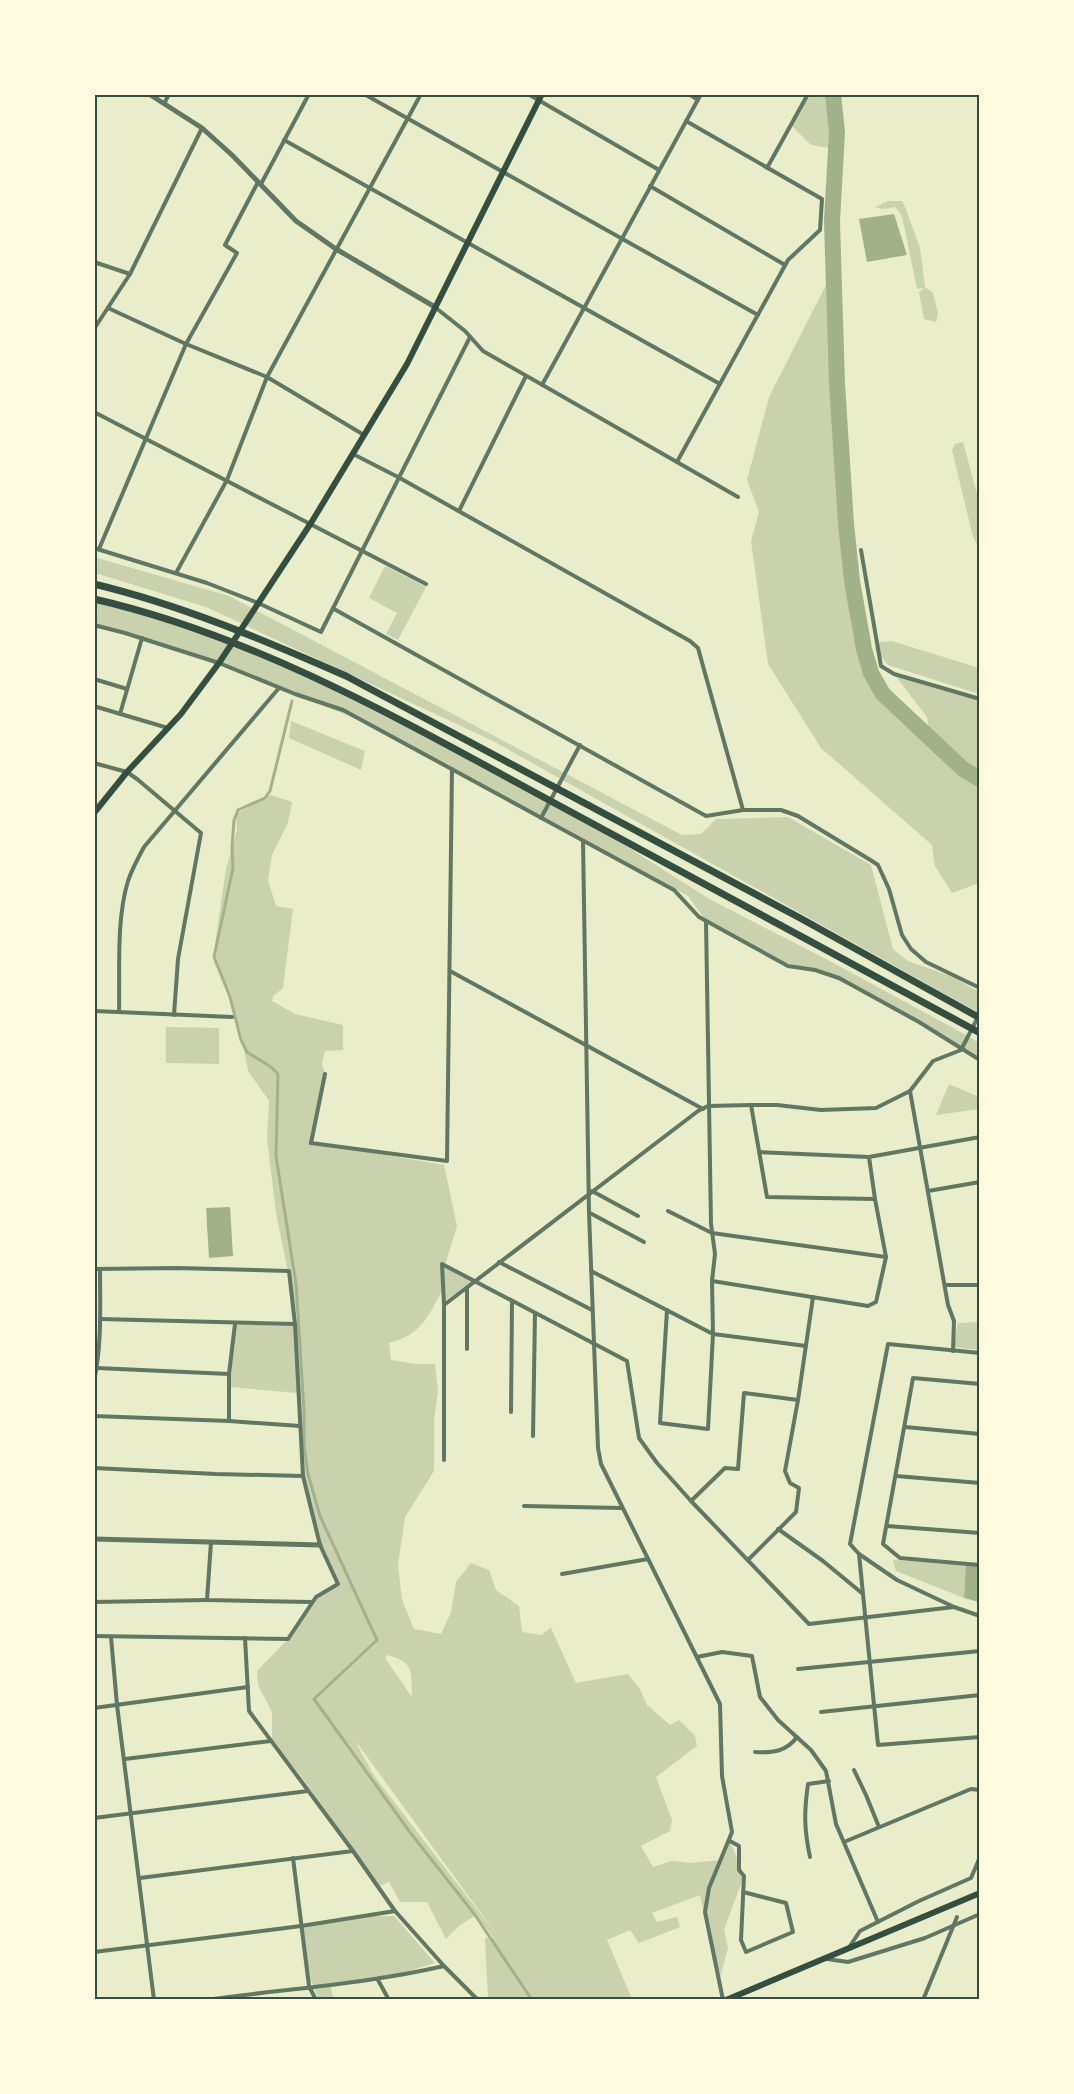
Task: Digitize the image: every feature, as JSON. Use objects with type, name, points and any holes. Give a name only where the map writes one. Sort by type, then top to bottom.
[{"type":"highway","points":[[94,584],[124,591],[201,617],[346,676],[800,918],[980,1018]]},
{"type":"highway","points":[[94,599],[196,629],[341,691],[445,744],[980,1033]]},
{"type":"main road","points":[[94,813],[127,772],[169,728],[221,660],[311,523],[406,364],[540,98]]},
{"type":"main road","points":[[725,2000],[980,1893]]},
{"type":"street","points":[[149,94],[202,128],[296,221],[336,249],[435,308],[470,336],[483,351],[738,497]]},
{"type":"street","points":[[164,104],[169,94]]},
{"type":"street","points":[[309,94],[225,245],[237,253],[186,344],[97,548],[176,573],[321,632],[470,336]]},
{"type":"street","points":[[364,94],[758,315]]},
{"type":"street","points":[[176,573],[227,480],[267,377],[421,94]]},
{"type":"street","points":[[528,94],[540,98],[659,170]]},
{"type":"street","points":[[689,94],[698,100]]},
{"type":"street","points":[[542,385],[701,94]]},
{"type":"street","points":[[767,168],[808,94]]},
{"type":"street","points":[[677,462],[788,260],[820,230],[822,200],[686,121]]},
{"type":"street","points":[[95,328],[130,274],[202,128]]},
{"type":"street","points":[[284,140],[720,384]]},
{"type":"street","points":[[650,186],[785,265]]},
{"type":"street","points":[[94,262],[130,274]]},
{"type":"street","points":[[108,308],[186,344],[267,377],[364,435]]},
{"type":"street","points":[[459,511],[526,376]]},
{"type":"street","points":[[94,412],[426,584]]},
{"type":"street","points":[[353,454],[690,640],[698,648],[743,810]]},
{"type":"street","points":[[861,550],[881,666],[894,674],[980,699]]},
{"type":"street","points":[[334,609],[706,816],[743,810],[781,810],[798,816],[878,866],[889,889],[902,935],[911,949],[926,962],[980,988]]},
{"type":"street","points":[[94,625],[221,660],[279,688],[343,710],[674,890],[699,917],[706,921],[788,966],[815,970],[839,978],[919,1022],[980,1060]]},
{"type":"street","points":[[120,714],[142,638]]},
{"type":"street","points":[[94,679],[128,689]]},
{"type":"street","points":[[119,1012],[122,921],[128,881],[144,847],[279,688]]},
{"type":"street","points":[[97,706],[169,728]]},
{"type":"street","points":[[541,818],[580,745]]},
{"type":"street","points":[[94,763],[127,772],[201,833],[178,959],[174,1015]]},
{"type":"street","points":[[325,1074],[311,1143],[447,1161],[452,769]]},
{"type":"street","points":[[583,841],[591,1192],[589,1213],[593,1343],[601,1464],[720,1704],[722,1776],[732,1824],[730,1841],[709,1888],[705,1912],[725,2000]]},
{"type":"street","points":[[666,1310],[660,1423],[708,1429],[714,1254],[706,1108],[706,921]]},
{"type":"street","points":[[449,971],[706,1108],[751,1105],[777,1105],[821,1110],[876,1108],[910,1091],[933,1061],[961,1050],[980,1013]]},
{"type":"street","points":[[94,1011],[232,1017]]},
{"type":"street","points":[[910,1091],[948,1305],[954,1321],[953,1351]]},
{"type":"street","points":[[751,1105],[767,1197],[875,1199]]},
{"type":"street","points":[[444,1305],[591,1192],[706,1108]]},
{"type":"street","points":[[759,1152],[869,1157],[980,1137]]},
{"type":"street","points":[[712,1281],[868,1306],[876,1302],[886,1257],[869,1157]]},
{"type":"street","points":[[928,1191],[980,1182]]},
{"type":"street","points":[[591,1192],[638,1216]]},
{"type":"street","points":[[668,1211],[712,1233],[886,1257]]},
{"type":"street","points":[[589,1213],[644,1242]]},
{"type":"street","points":[[499,1262],[592,1311]]},
{"type":"street","points":[[444,1460],[442,1264],[627,1361],[639,1438],[657,1463],[691,1501],[809,1624],[954,1607]]},
{"type":"street","points":[[94,1381],[100,1318],[97,1269],[289,1271],[295,1324],[303,1476],[320,1545],[338,1584],[316,1597],[288,1638],[94,1636]]},
{"type":"street","points":[[591,1271],[713,1334],[806,1346]]},
{"type":"street","points":[[945,1285],[980,1285]]},
{"type":"street","points":[[467,1287],[467,1349]]},
{"type":"street","points":[[748,1560],[796,1512],[799,1501],[799,1488],[790,1483],[785,1471],[813,1297]]},
{"type":"street","points":[[510,1412],[512,1301]]},
{"type":"street","points":[[533,1436],[535,1313]]},
{"type":"street","points":[[100,1318],[235,1324],[295,1324]]},
{"type":"street","points":[[229,1421],[229,1374],[235,1324]]},
{"type":"street","points":[[980,1353],[888,1344],[850,1544],[859,1554],[897,1581],[954,1607],[980,1616]]},
{"type":"street","points":[[97,1368],[229,1374]]},
{"type":"street","points":[[980,1384],[914,1378],[883,1544],[900,1558],[979,1565],[980,1558]]},
{"type":"street","points":[[691,1501],[725,1468],[738,1469],[744,1393],[798,1400]]},
{"type":"street","points":[[94,1416],[300,1426]]},
{"type":"street","points":[[905,1427],[980,1434]]},
{"type":"street","points":[[94,1468],[303,1476]]},
{"type":"street","points":[[896,1476],[980,1483]]},
{"type":"street","points":[[524,1506],[623,1508]]},
{"type":"street","points":[[887,1526],[980,1533]]},
{"type":"street","points":[[778,1529],[863,1594]]},
{"type":"street","points":[[94,1539],[320,1545]]},
{"type":"street","points":[[207,1600],[211,1542]]},
{"type":"street","points":[[859,1554],[878,1745],[980,1737]]},
{"type":"street","points":[[562,1574],[648,1559]]},
{"type":"street","points":[[94,1602],[207,1600],[312,1602]]},
{"type":"street","points":[[111,1637],[117,1705],[154,2000]]},
{"type":"street","points":[[244,1638],[249,1711],[395,1911],[478,2000]]},
{"type":"street","points":[[798,1669],[980,1651]]},
{"type":"street","points":[[697,1657],[722,1652],[752,1656],[760,1697],[778,1720],[811,1750],[826,1770],[833,1810],[878,1922]]},
{"type":"street","points":[[94,1708],[248,1687]]},
{"type":"street","points":[[821,1712],[980,1695]]},
{"type":"street","points":[[755,1752],[767,1753],[789,1748],[797,1737]]},
{"type":"street","points":[[125,1759],[272,1741]]},
{"type":"street","points":[[854,1770],[867,1795],[879,1827]]},
{"type":"street","points":[[810,1857],[804,1830],[808,1784],[829,1781]]},
{"type":"street","points":[[844,1842],[971,1789],[980,1790]]},
{"type":"street","points":[[94,1818],[308,1791]]},
{"type":"street","points":[[730,1841],[739,1846],[739,1870],[744,1876],[743,1892],[741,1940],[746,1952],[794,1932],[786,1903],[743,1892]]},
{"type":"street","points":[[140,1878],[353,1851]]},
{"type":"street","points":[[847,1949],[860,1931],[971,1878],[980,1857]]},
{"type":"street","points":[[293,1858],[309,1986],[316,2000]]},
{"type":"street","points":[[94,1952],[301,1926],[395,1911]]},
{"type":"street","points":[[824,1959],[848,1962],[925,1938],[980,1914]]},
{"type":"street","points":[[923,2000],[957,1917]]},
{"type":"street","points":[[206,2000],[309,1986],[378,1980],[444,1966]]},
{"type":"street","points":[[378,1980],[389,2000]]},
{"type":"shaded area","points":[[808,95],[837,95],[845,137],[830,148],[811,145],[792,126]]},
{"type":"shaded area","points":[[888,201],[902,201],[905,207],[920,248],[925,287],[933,293],[938,313],[936,322],[924,319],[919,292],[924,288],[917,289],[902,216],[895,207],[883,209],[875,207]]},
{"type":"shaded area","points":[[894,214],[907,255],[867,262],[859,219]]},
{"type":"shaded area","points":[[826,285],[833,422],[858,651],[889,700],[950,759],[979,782],[979,883],[952,893],[935,866],[932,845],[821,748],[768,664],[751,541],[759,512],[747,480],[769,397]]},
{"type":"shaded area","points":[[963,442],[979,497],[979,548],[973,537],[952,450],[955,444]]},
{"type":"shaded area","points":[[94,557],[229,596],[682,835],[701,834],[716,819],[788,817],[871,865],[893,949],[908,961],[953,977],[979,992],[979,1013],[493,741],[206,607],[95,573]]},
{"type":"shaded area","points":[[385,566],[426,587],[398,640],[386,634],[397,613],[369,598]]},
{"type":"shaded area","points":[[94,602],[142,612],[211,635],[357,699],[577,815],[711,900],[968,1036],[979,1043],[979,1057],[863,991],[813,970],[777,960],[706,921],[688,896],[373,726],[219,663],[133,635],[95,628]]},
{"type":"shaded area","points":[[892,641],[979,668],[979,694],[888,665],[875,649],[880,642]]},
{"type":"shaded area","points":[[894,674],[979,699],[979,774],[929,732],[927,717]]},
{"type":"shaded area","points":[[291,721],[365,751],[361,770],[289,738]]},
{"type":"shaded area","points":[[271,795],[292,802],[288,823],[272,855],[268,880],[276,906],[293,909],[283,988],[273,996],[272,1001],[295,1014],[343,1025],[343,1050],[325,1051],[322,1064],[325,1074],[311,1142],[444,1165],[457,1226],[445,1265],[474,1281],[444,1301],[443,1289],[417,1330],[389,1343],[391,1360],[415,1364],[435,1364],[438,1392],[434,1419],[434,1471],[405,1517],[398,1565],[402,1600],[414,1629],[441,1634],[451,1612],[456,1582],[471,1563],[489,1570],[496,1590],[519,1606],[522,1632],[541,1635],[551,1628],[576,1683],[628,1674],[640,1689],[647,1705],[670,1725],[679,1720],[695,1736],[697,1746],[656,1777],[672,1820],[670,1831],[641,1846],[653,1867],[672,1861],[690,1863],[721,1860],[730,1841],[744,1876],[724,1930],[728,1948],[719,1981],[700,1895],[652,1913],[657,1922],[677,1917],[680,1927],[639,1943],[630,1930],[607,1940],[632,1999],[488,1999],[485,1938],[493,1937],[476,1915],[459,1926],[446,1939],[427,1902],[400,1902],[389,1882],[378,1887],[303,1779],[272,1741],[272,1712],[258,1685],[257,1671],[288,1639],[316,1598],[337,1584],[324,1554],[303,1476],[298,1393],[229,1387],[235,1324],[295,1326],[298,1322],[276,1213],[267,1138],[269,1101],[248,1071],[242,1037],[214,951],[226,869],[237,830],[236,814]],"holes":[[[388,1655],[403,1661],[410,1669],[412,1697],[385,1658]],[[357,1743],[499,1938],[375,1777]]]},
{"type":"shaded area","points":[[166,1027],[219,1028],[219,1064],[166,1063]]},
{"type":"shaded area","points":[[949,1084],[979,1097],[979,1109],[936,1115]]},
{"type":"shaded area","points":[[230,1207],[233,1256],[209,1258],[206,1208]]},
{"type":"shaded area","points":[[979,1322],[979,1350],[953,1347],[958,1323]]},
{"type":"shaded area","points":[[893,1560],[967,1564],[964,1598],[896,1571]]},
{"type":"shaded area","points":[[966,1565],[979,1566],[979,1602],[964,1598]]},
{"type":"shaded area","points":[[367,1916],[394,1916],[435,1963],[393,1976],[330,1985],[333,1996],[331,1999],[318,1998],[312,1982],[309,1982],[301,1926]]},
{"type":"waterway","points":[[833,94],[837,132],[832,221],[837,384],[846,524],[852,581],[864,649],[871,673],[883,694],[963,769],[980,779]]},
{"type":"waterway","points":[[292,701],[270,791],[265,798],[238,810],[234,820],[233,868],[214,957],[230,997],[241,1040],[247,1052],[278,1074],[276,1156],[296,1284],[304,1444],[308,1474],[320,1516],[377,1640],[314,1699],[409,1831],[475,1915],[532,2000]]}]
